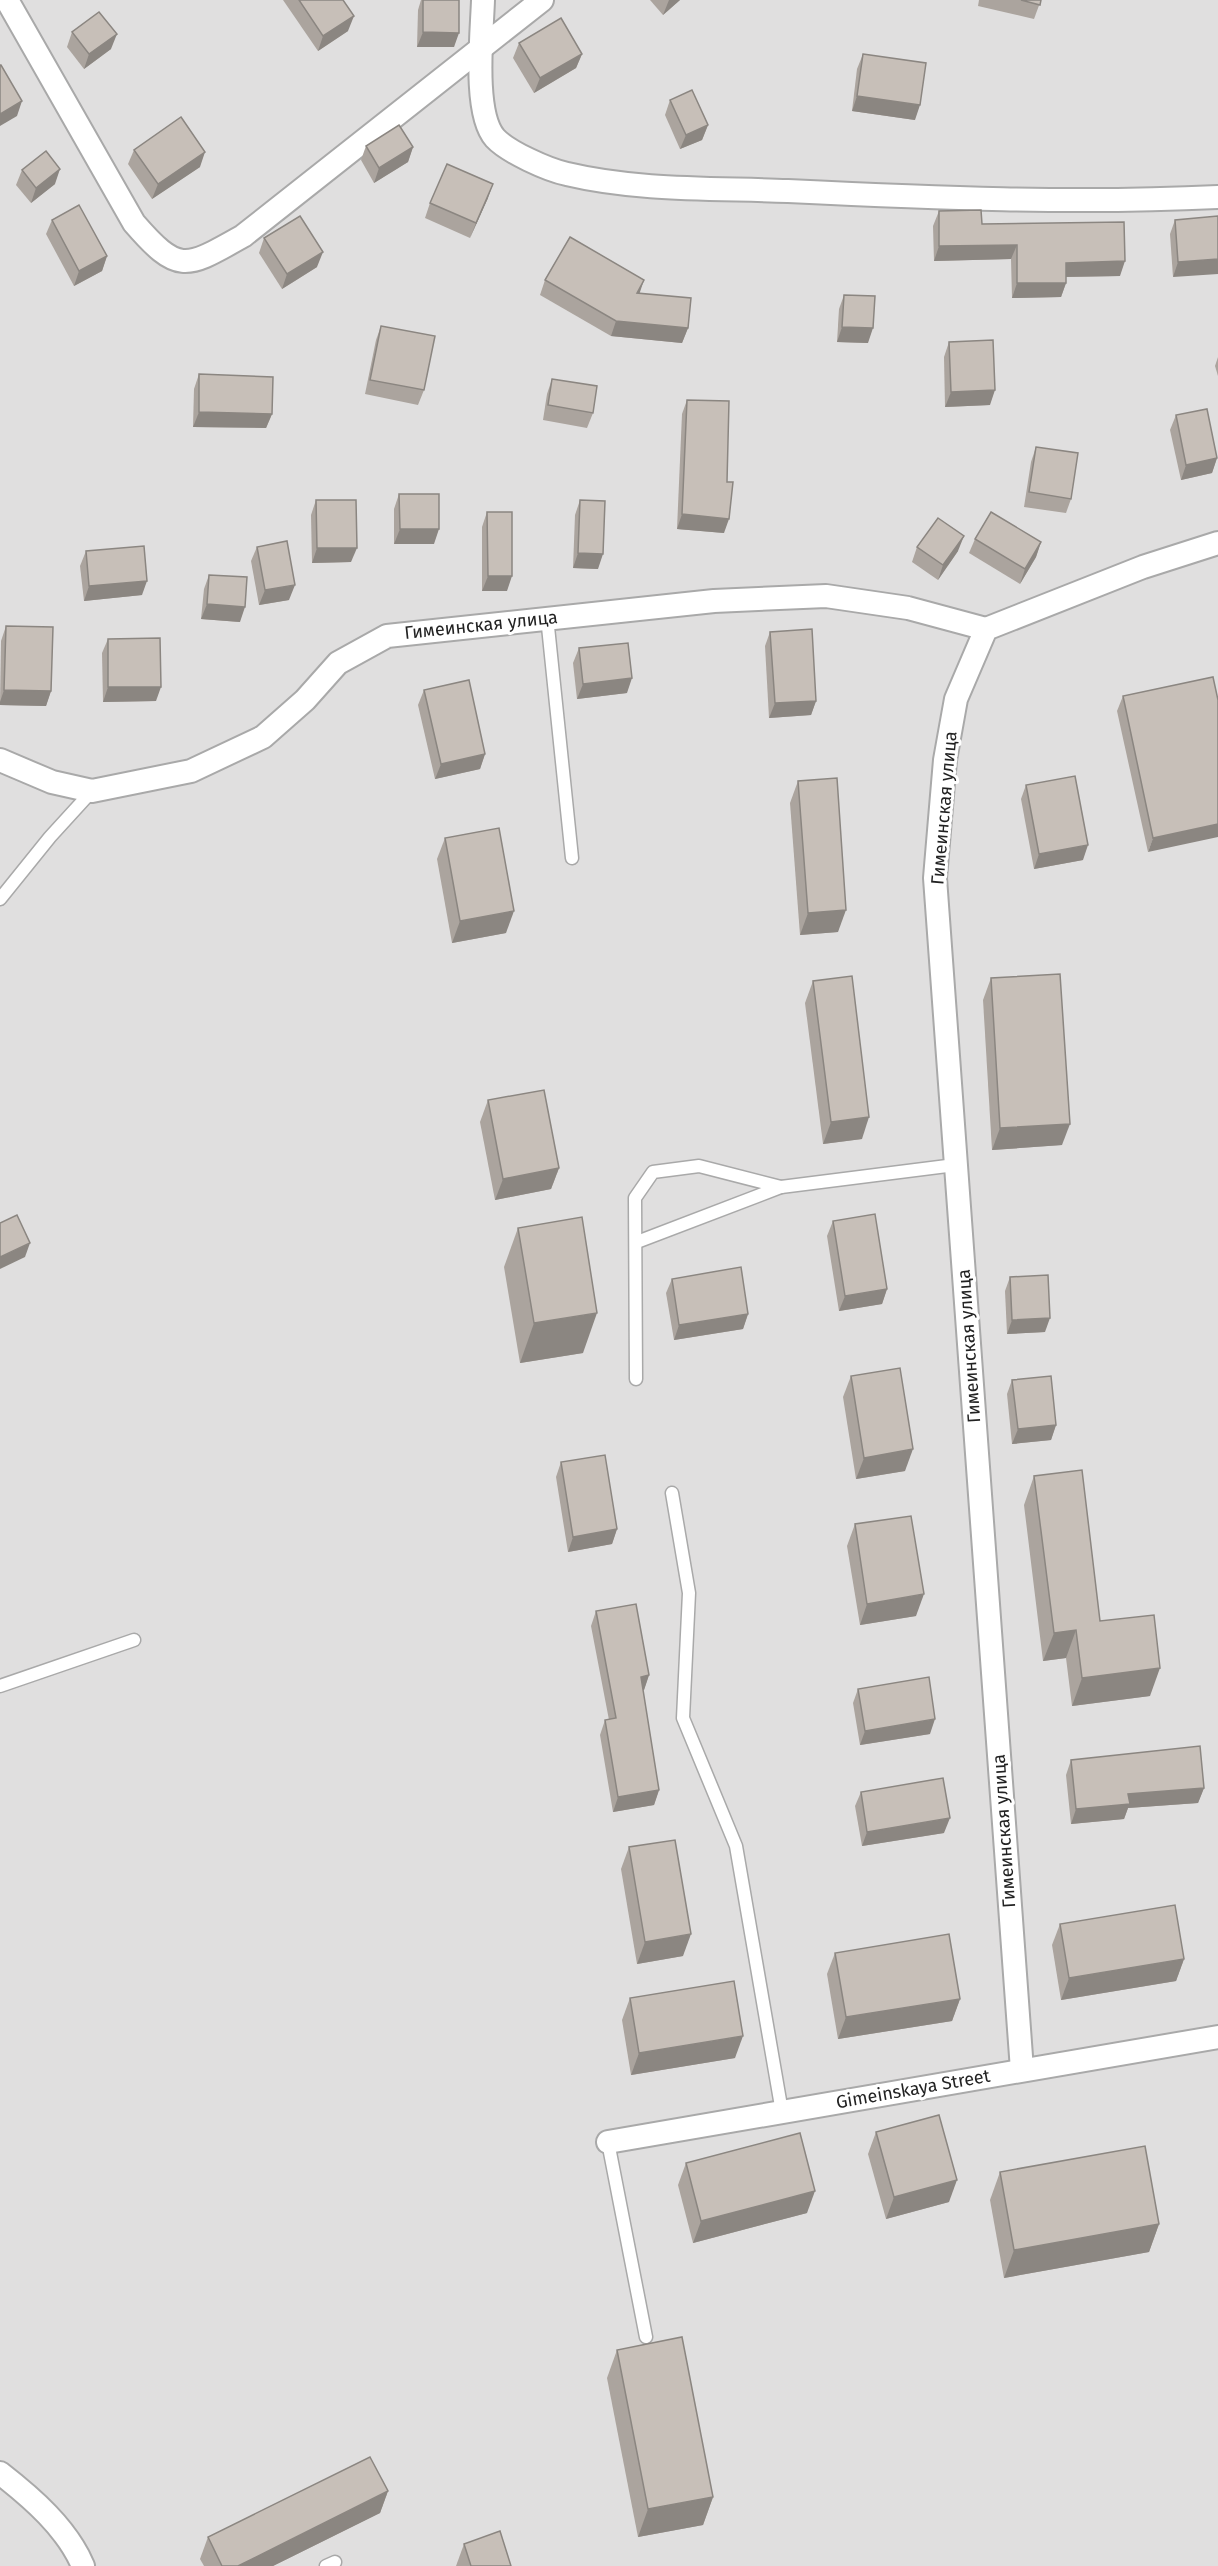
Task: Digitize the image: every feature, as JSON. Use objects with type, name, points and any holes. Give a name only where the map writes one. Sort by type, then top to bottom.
[{"type":"street","points":[[7,0],[134,223],[159,251],[176,262],[200,260],[243,236],[542,0]]},
{"type":"street","points":[[483,0],[481,48],[486,122],[495,138],[528,159],[565,174],[631,184],[956,199],[1158,200],[1218,197]]},
{"type":"street","points":[[986,628],[1143,567],[1218,543]]},
{"type":"street","name":"Гимеинская улица","points":[[92,791],[191,771],[263,737],[305,700],[338,663],[387,636],[547,617],[714,602],[826,596],[908,609],[986,628],[956,699],[945,760],[935,878],[1022,2070]]},
{"type":"street","points":[[0,760],[52,783],[92,791]]},
{"type":"street","name":"Gimeinskaya Street","points":[[608,2142],[1218,2037]]},
{"type":"street","points":[[0,2473],[32,2498],[77,2552],[83,2566]]},
{"type":"lane","points":[[547,617],[572,858]]},
{"type":"lane","points":[[0,899],[50,837],[92,791]]},
{"type":"lane","points":[[637,1242],[781,1187],[955,1165]]},
{"type":"lane","points":[[636,1379],[635,1198],[654,1172],[699,1166],[781,1187]]},
{"type":"lane","points":[[672,1493],[689,1593],[683,1718],[736,1846],[782,2112]]},
{"type":"lane","points":[[0,1686],[134,1640]]},
{"type":"lane","points":[[608,2142],[646,2337]]},
{"type":"shaded area","points":[[0,0],[1218,0],[1218,2566],[0,2566]]},
{"type":"building","points":[[299,0],[343,0],[354,16],[323,36]]},
{"type":"building","points":[[423,0],[459,0],[459,33],[423,32]]},
{"type":"building","points":[[1021,0],[1041,0],[1040,5]]},
{"type":"building","points":[[99,12],[117,34],[89,54],[72,32]]},
{"type":"building","points":[[561,18],[582,54],[540,78],[519,43]]},
{"type":"building","points":[[863,54],[926,63],[920,105],[857,96]]},
{"type":"building","points":[[0,65],[22,101],[0,114]]},
{"type":"building","points":[[692,90],[708,125],[686,135],[670,100]]},
{"type":"building","points":[[181,117],[205,152],[158,184],[134,150]]},
{"type":"building","points":[[399,125],[413,147],[379,168],[366,146]]},
{"type":"building","points":[[46,151],[60,169],[36,188],[22,170]]},
{"type":"building","points":[[447,164],[493,184],[476,223],[430,203]]},
{"type":"building","points":[[79,205],[107,256],[79,271],[52,220]]},
{"type":"building","points":[[981,210],[982,224],[1124,222],[1125,261],[1066,263],[1066,283],[1017,283],[1017,245],[939,246],[939,211]]},
{"type":"building","points":[[300,216],[323,252],[287,274],[264,238]]},
{"type":"building","points":[[1218,216],[1218,259],[1178,262],[1175,220]]},
{"type":"building","points":[[570,237],[644,280],[637,293],[691,298],[688,328],[616,321],[545,280]]},
{"type":"building","points":[[844,295],[875,296],[873,328],[842,327]]},
{"type":"building","points":[[381,326],[435,336],[424,390],[370,380]]},
{"type":"building","points":[[993,340],[995,390],[951,392],[949,342]]},
{"type":"building","points":[[199,374],[273,377],[272,414],[199,412]]},
{"type":"building","points":[[552,379],[597,386],[593,413],[548,405]]},
{"type":"building","points":[[687,400],[729,401],[727,482],[733,482],[729,519],[682,514]]},
{"type":"building","points":[[1207,409],[1217,458],[1186,465],[1176,415]]},
{"type":"building","points":[[1036,447],[1078,453],[1071,499],[1029,492]]},
{"type":"building","points":[[399,494],[439,494],[439,529],[400,529]]},
{"type":"building","points":[[316,500],[356,500],[357,548],[317,548]]},
{"type":"building","points":[[580,500],[605,501],[603,554],[578,553]]},
{"type":"building","points":[[487,512],[512,512],[512,576],[488,576]]},
{"type":"building","points":[[991,512],[1041,542],[1025,569],[975,539]]},
{"type":"building","points":[[938,518],[964,536],[943,565],[917,547]]},
{"type":"building","points":[[287,541],[295,585],[265,590],[257,547]]},
{"type":"building","points":[[144,546],[147,581],[89,586],[86,551]]},
{"type":"building","points":[[209,575],[247,577],[245,607],[207,604]]},
{"type":"building","points":[[6,626],[53,627],[51,691],[4,690]]},
{"type":"building","points":[[812,629],[816,701],[775,703],[770,632]]},
{"type":"building","points":[[160,638],[161,687],[108,687],[108,639]]},
{"type":"building","points":[[628,643],[632,678],[583,684],[579,648]]},
{"type":"building","points":[[1213,677],[1218,700],[1218,824],[1153,838],[1123,696]]},
{"type":"building","points":[[469,680],[485,754],[441,764],[424,690]]},
{"type":"building","points":[[1075,776],[1088,845],[1039,854],[1026,785]]},
{"type":"building","points":[[837,778],[846,910],[808,913],[798,781]]},
{"type":"building","points":[[499,828],[514,911],[460,921],[445,838]]},
{"type":"building","points":[[1060,974],[1070,1124],[1000,1128],[991,978]]},
{"type":"building","points":[[852,976],[869,1117],[831,1122],[813,981]]},
{"type":"building","points":[[544,1090],[559,1168],[503,1179],[488,1100]]},
{"type":"building","points":[[875,1214],[887,1289],[845,1296],[833,1221]]},
{"type":"building","points":[[17,1215],[30,1243],[0,1257],[0,1223]]},
{"type":"building","points":[[582,1217],[597,1313],[534,1323],[518,1228]]},
{"type":"building","points":[[741,1267],[748,1314],[679,1325],[672,1279]]},
{"type":"building","points":[[1048,1275],[1050,1318],[1012,1320],[1010,1277]]},
{"type":"building","points":[[900,1368],[913,1449],[864,1458],[851,1376]]},
{"type":"building","points":[[1051,1376],[1056,1425],[1018,1429],[1012,1380]]},
{"type":"building","points":[[605,1455],[617,1529],[573,1537],[561,1462]]},
{"type":"building","points":[[1082,1470],[1100,1621],[1154,1615],[1160,1668],[1082,1678],[1076,1630],[1054,1633],[1034,1476]]},
{"type":"building","points":[[911,1516],[924,1594],[867,1604],[855,1524]]},
{"type":"building","points":[[636,1604],[649,1675],[641,1677],[659,1790],[618,1797],[605,1720],[616,1718],[596,1611]]},
{"type":"building","points":[[929,1677],[935,1719],[865,1731],[858,1689]]},
{"type":"building","points":[[1200,1746],[1204,1788],[1128,1794],[1130,1804],[1076,1809],[1071,1760]]},
{"type":"building","points":[[943,1778],[950,1818],[867,1832],[861,1792]]},
{"type":"building","points":[[675,1840],[691,1934],[645,1942],[629,1847]]},
{"type":"building","points":[[1175,1905],[1184,1959],[1069,1978],[1060,1924]]},
{"type":"building","points":[[949,1934],[960,1999],[846,2017],[835,1953]]},
{"type":"building","points":[[734,1981],[743,2036],[639,2053],[630,1998]]},
{"type":"building","points":[[939,2115],[957,2180],[894,2197],[876,2132]]},
{"type":"building","points":[[800,2133],[815,2191],[701,2221],[686,2163]]},
{"type":"building","points":[[1145,2146],[1159,2224],[1014,2250],[1000,2172]]},
{"type":"building","points":[[682,2337],[713,2497],[648,2509],[617,2350]]},
{"type":"building","points":[[370,2457],[388,2491],[238,2566],[222,2566],[208,2537]]},
{"type":"building","points":[[500,2531],[511,2566],[471,2566],[464,2544]]}]
